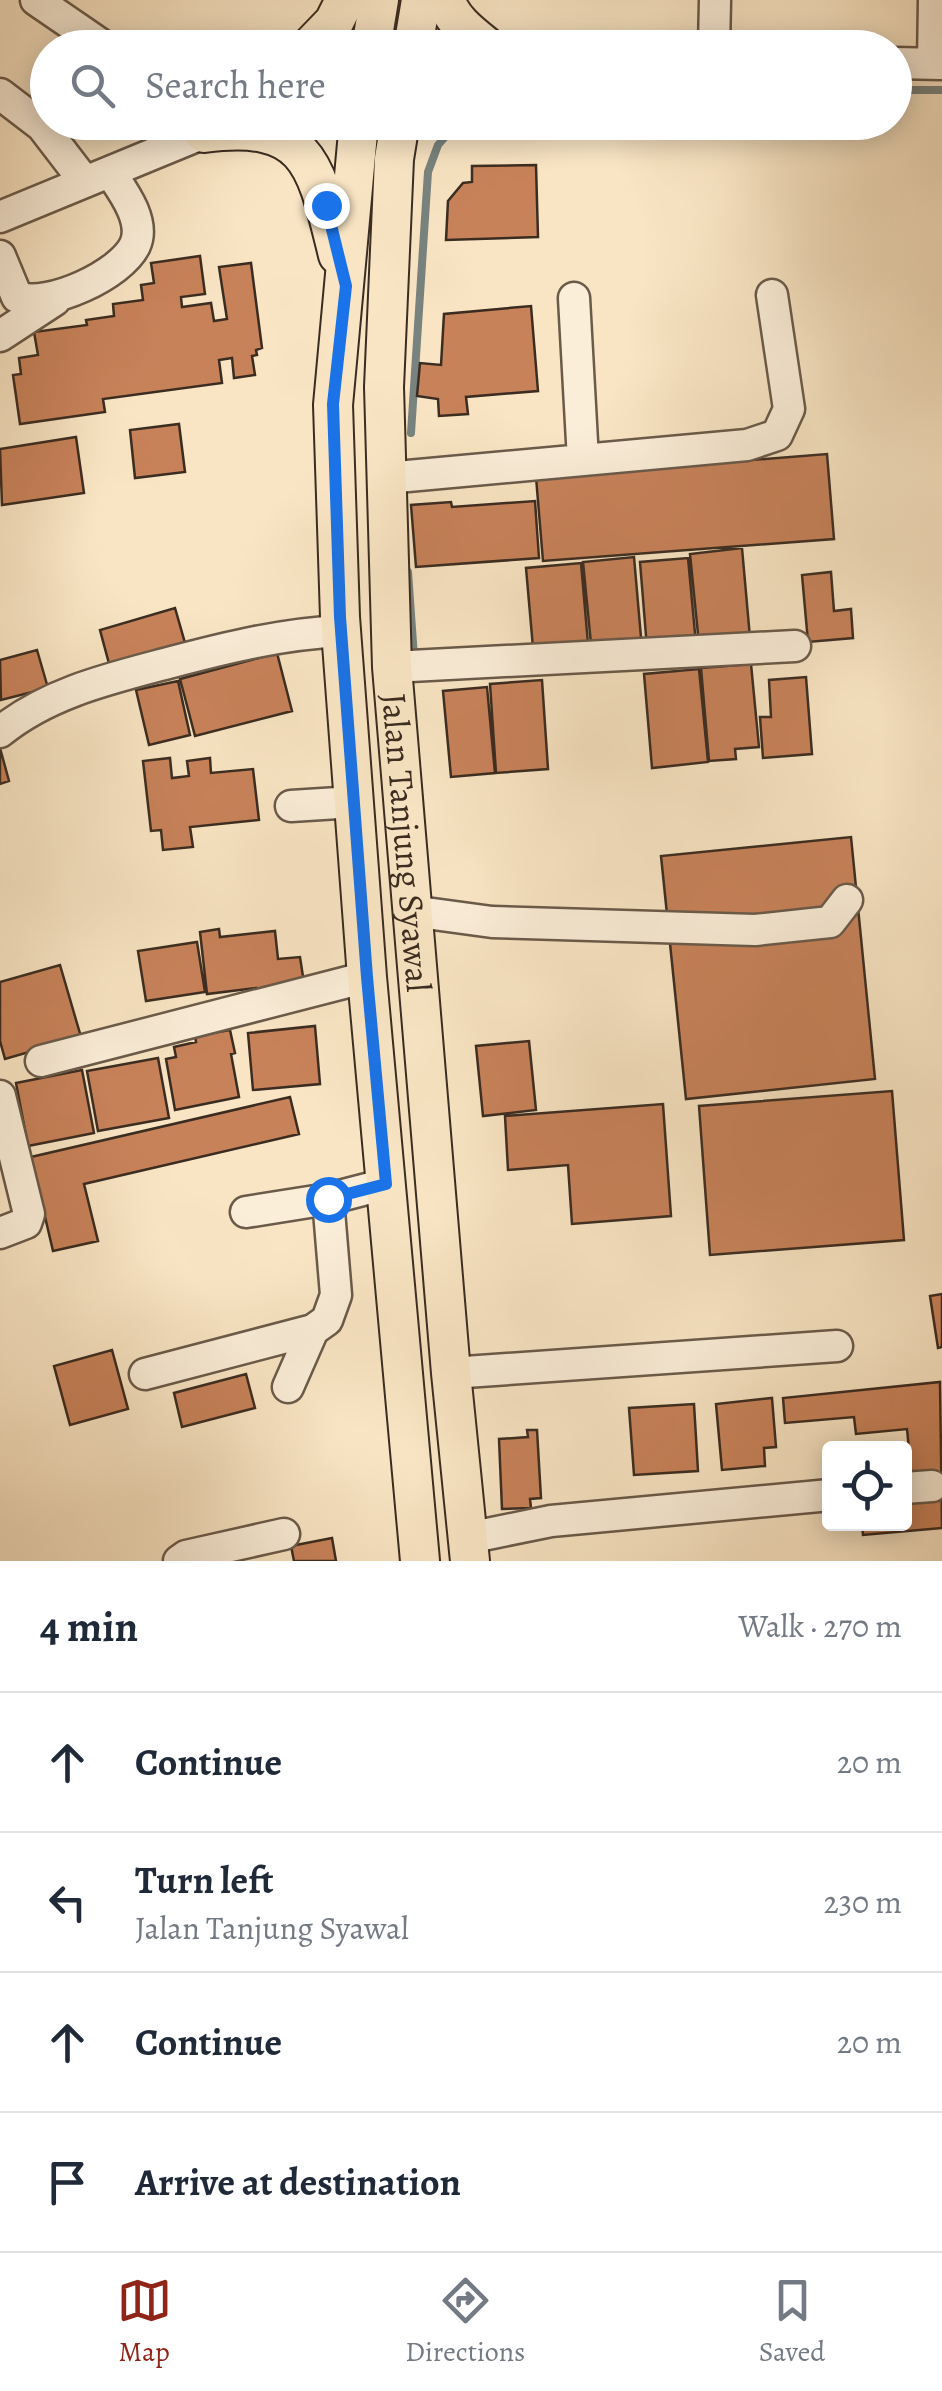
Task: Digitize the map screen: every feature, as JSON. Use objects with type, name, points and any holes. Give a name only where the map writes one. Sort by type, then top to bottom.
[{"type":"main road","points":[[326,30],[346,0]]},
{"type":"main road","points":[[374,30],[379,0]]},
{"type":"main road","points":[[416,30],[421,0]]},
{"type":"main road","points":[[446,0],[449,9],[469,30]]},
{"type":"main road","points":[[284,140],[306,154],[326,205],[346,286]]},
{"type":"main road","name":"Jalan Tanjung Syawal","points":[[358,140],[333,404],[341,631],[367,977],[420,1561]]},
{"type":"main road","name":"Jalan Tanjung Syawal","points":[[397,141],[384,387],[392,667],[469,1550]]},
{"type":"street","points":[[36,0],[80,30]]},
{"type":"street","points":[[714,30],[715,0]]},
{"type":"street","points":[[912,63],[938,64],[934,0]]},
{"type":"street","points":[[0,94],[30,117]]},
{"type":"street","points":[[0,336],[117,264],[135,245],[137,224],[127,198],[57,140]]},
{"type":"street","points":[[0,217],[175,140]]},
{"type":"street","points":[[0,256],[17,297],[29,302],[57,298]]},
{"type":"street","points":[[386,478],[747,444],[777,435],[789,409],[772,295]]},
{"type":"street","points":[[574,298],[583,460]]},
{"type":"street","points":[[0,732],[28,710],[141,670],[246,642],[341,631]]},
{"type":"street","points":[[392,667],[795,646]]},
{"type":"street","points":[[292,806],[354,802]]},
{"type":"street","points":[[411,911],[492,922],[755,930],[830,922],[847,900]]},
{"type":"street","points":[[41,1061],[367,977]]},
{"type":"street","points":[[2,1113],[29,1214],[13,1228]]},
{"type":"street","points":[[246,1212],[328,1199],[386,1184]]},
{"type":"street","points":[[144,1374],[313,1330],[327,1320],[336,1295],[328,1199]]},
{"type":"street","points":[[288,1387],[313,1330]]},
{"type":"street","points":[[451,1373],[837,1346]]},
{"type":"street","points":[[469,1550],[550,1521],[822,1496]]},
{"type":"street","points":[[179,1561],[186,1556],[284,1534]]},
{"type":"building","points":[[536,165],[538,237],[446,240],[448,201],[463,183],[472,182],[472,166]]},
{"type":"building","points":[[200,256],[205,294],[181,297],[182,307],[211,303],[214,321],[227,319],[219,267],[251,263],[262,348],[252,356],[255,375],[234,378],[232,358],[219,360],[222,383],[103,399],[105,412],[20,424],[13,375],[21,374],[19,358],[38,355],[34,332],[87,325],[86,320],[114,316],[113,304],[143,300],[141,285],[154,283],[151,263]]},
{"type":"building","points":[[531,306],[538,391],[466,397],[468,414],[439,416],[438,399],[417,396],[420,363],[441,365],[444,314]]},
{"type":"building","points":[[179,424],[185,472],[135,478],[130,430]]},
{"type":"building","points":[[76,437],[84,493],[2,505],[0,449]]},
{"type":"building","points":[[827,454],[834,539],[543,561],[536,477]]},
{"type":"building","points":[[535,501],[539,558],[416,567],[411,505],[451,502],[452,507]]},
{"type":"building","points":[[742,548],[750,638],[699,644],[690,554]]},
{"type":"building","points":[[634,557],[642,649],[592,654],[583,562]]},
{"type":"building","points":[[688,558],[696,644],[647,648],[640,562]]},
{"type":"building","points":[[581,563],[589,655],[534,659],[526,568]]},
{"type":"building","points":[[831,572],[834,611],[851,609],[853,638],[808,642],[802,575]]},
{"type":"building","points":[[175,608],[187,650],[111,671],[100,630]]},
{"type":"building","points":[[37,650],[48,688],[1,700],[0,660]]},
{"type":"building","points":[[277,653],[292,711],[195,736],[180,679]]},
{"type":"building","points":[[751,664],[759,747],[735,749],[736,759],[709,761],[701,668]]},
{"type":"building","points":[[699,669],[708,762],[652,768],[644,674]]},
{"type":"building","points":[[806,677],[812,754],[763,758],[760,717],[771,717],[769,680]]},
{"type":"building","points":[[542,680],[548,769],[496,773],[490,684]]},
{"type":"building","points":[[178,681],[190,735],[149,745],[136,690]]},
{"type":"building","points":[[487,687],[495,773],[451,777],[443,691]]},
{"type":"building","points":[[0,748],[9,781],[0,784]]},
{"type":"building","points":[[170,758],[172,778],[189,776],[187,761],[210,758],[211,773],[253,769],[259,820],[190,827],[193,847],[163,850],[161,830],[151,831],[143,761]]},
{"type":"building","points":[[851,837],[875,1079],[686,1099],[661,856]]},
{"type":"building","points":[[219,929],[220,937],[275,931],[278,959],[300,957],[304,983],[257,998],[256,988],[207,994],[200,932]]},
{"type":"building","points":[[197,942],[205,992],[146,1001],[138,951]]},
{"type":"building","points":[[60,965],[81,1037],[5,1059],[0,1041],[0,982]]},
{"type":"building","points":[[315,1026],[320,1084],[253,1090],[248,1033]]},
{"type":"building","points":[[230,1030],[239,1097],[175,1110],[166,1059],[176,1057],[174,1047],[196,1042],[195,1036]]},
{"type":"building","points":[[529,1041],[536,1110],[483,1116],[476,1046]]},
{"type":"building","points":[[158,1058],[169,1118],[98,1131],[87,1071]]},
{"type":"building","points":[[82,1070],[94,1133],[28,1146],[16,1083]]},
{"type":"building","points":[[892,1091],[904,1240],[710,1255],[699,1106]]},
{"type":"building","points":[[290,1097],[299,1134],[84,1184],[98,1241],[53,1251],[31,1157]]},
{"type":"building","points":[[663,1104],[671,1216],[572,1224],[568,1165],[508,1170],[505,1116]]},
{"type":"building","points":[[942,1294],[942,1347],[938,1348],[930,1296]]},
{"type":"building","points":[[112,1350],[128,1409],[70,1425],[54,1366]]},
{"type":"building","points":[[246,1374],[255,1408],[182,1427],[174,1393]]},
{"type":"building","points":[[940,1382],[942,1528],[912,1531],[912,1441],[908,1441],[907,1429],[856,1434],[854,1417],[785,1423],[783,1398]]},
{"type":"building","points":[[772,1398],[776,1447],[764,1448],[765,1466],[722,1470],[716,1404]]},
{"type":"building","points":[[694,1404],[698,1471],[634,1475],[629,1408]]},
{"type":"building","points":[[527,1430],[537,1430],[541,1498],[530,1499],[531,1508],[502,1509],[499,1439],[528,1437]]},
{"type":"building","points":[[863,1531],[908,1531],[863,1535]]},
{"type":"building","points":[[332,1538],[336,1561],[294,1561],[291,1546]]},
{"type":"waterway","points":[[912,90],[942,90]]},
{"type":"waterway","points":[[411,433],[428,172],[442,140]]},
{"type":"waterway","points":[[408,572],[414,657]]},
{"type":"route","points":[[326,205],[346,286],[333,404],[340,617],[386,1184],[328,1199]]}]
